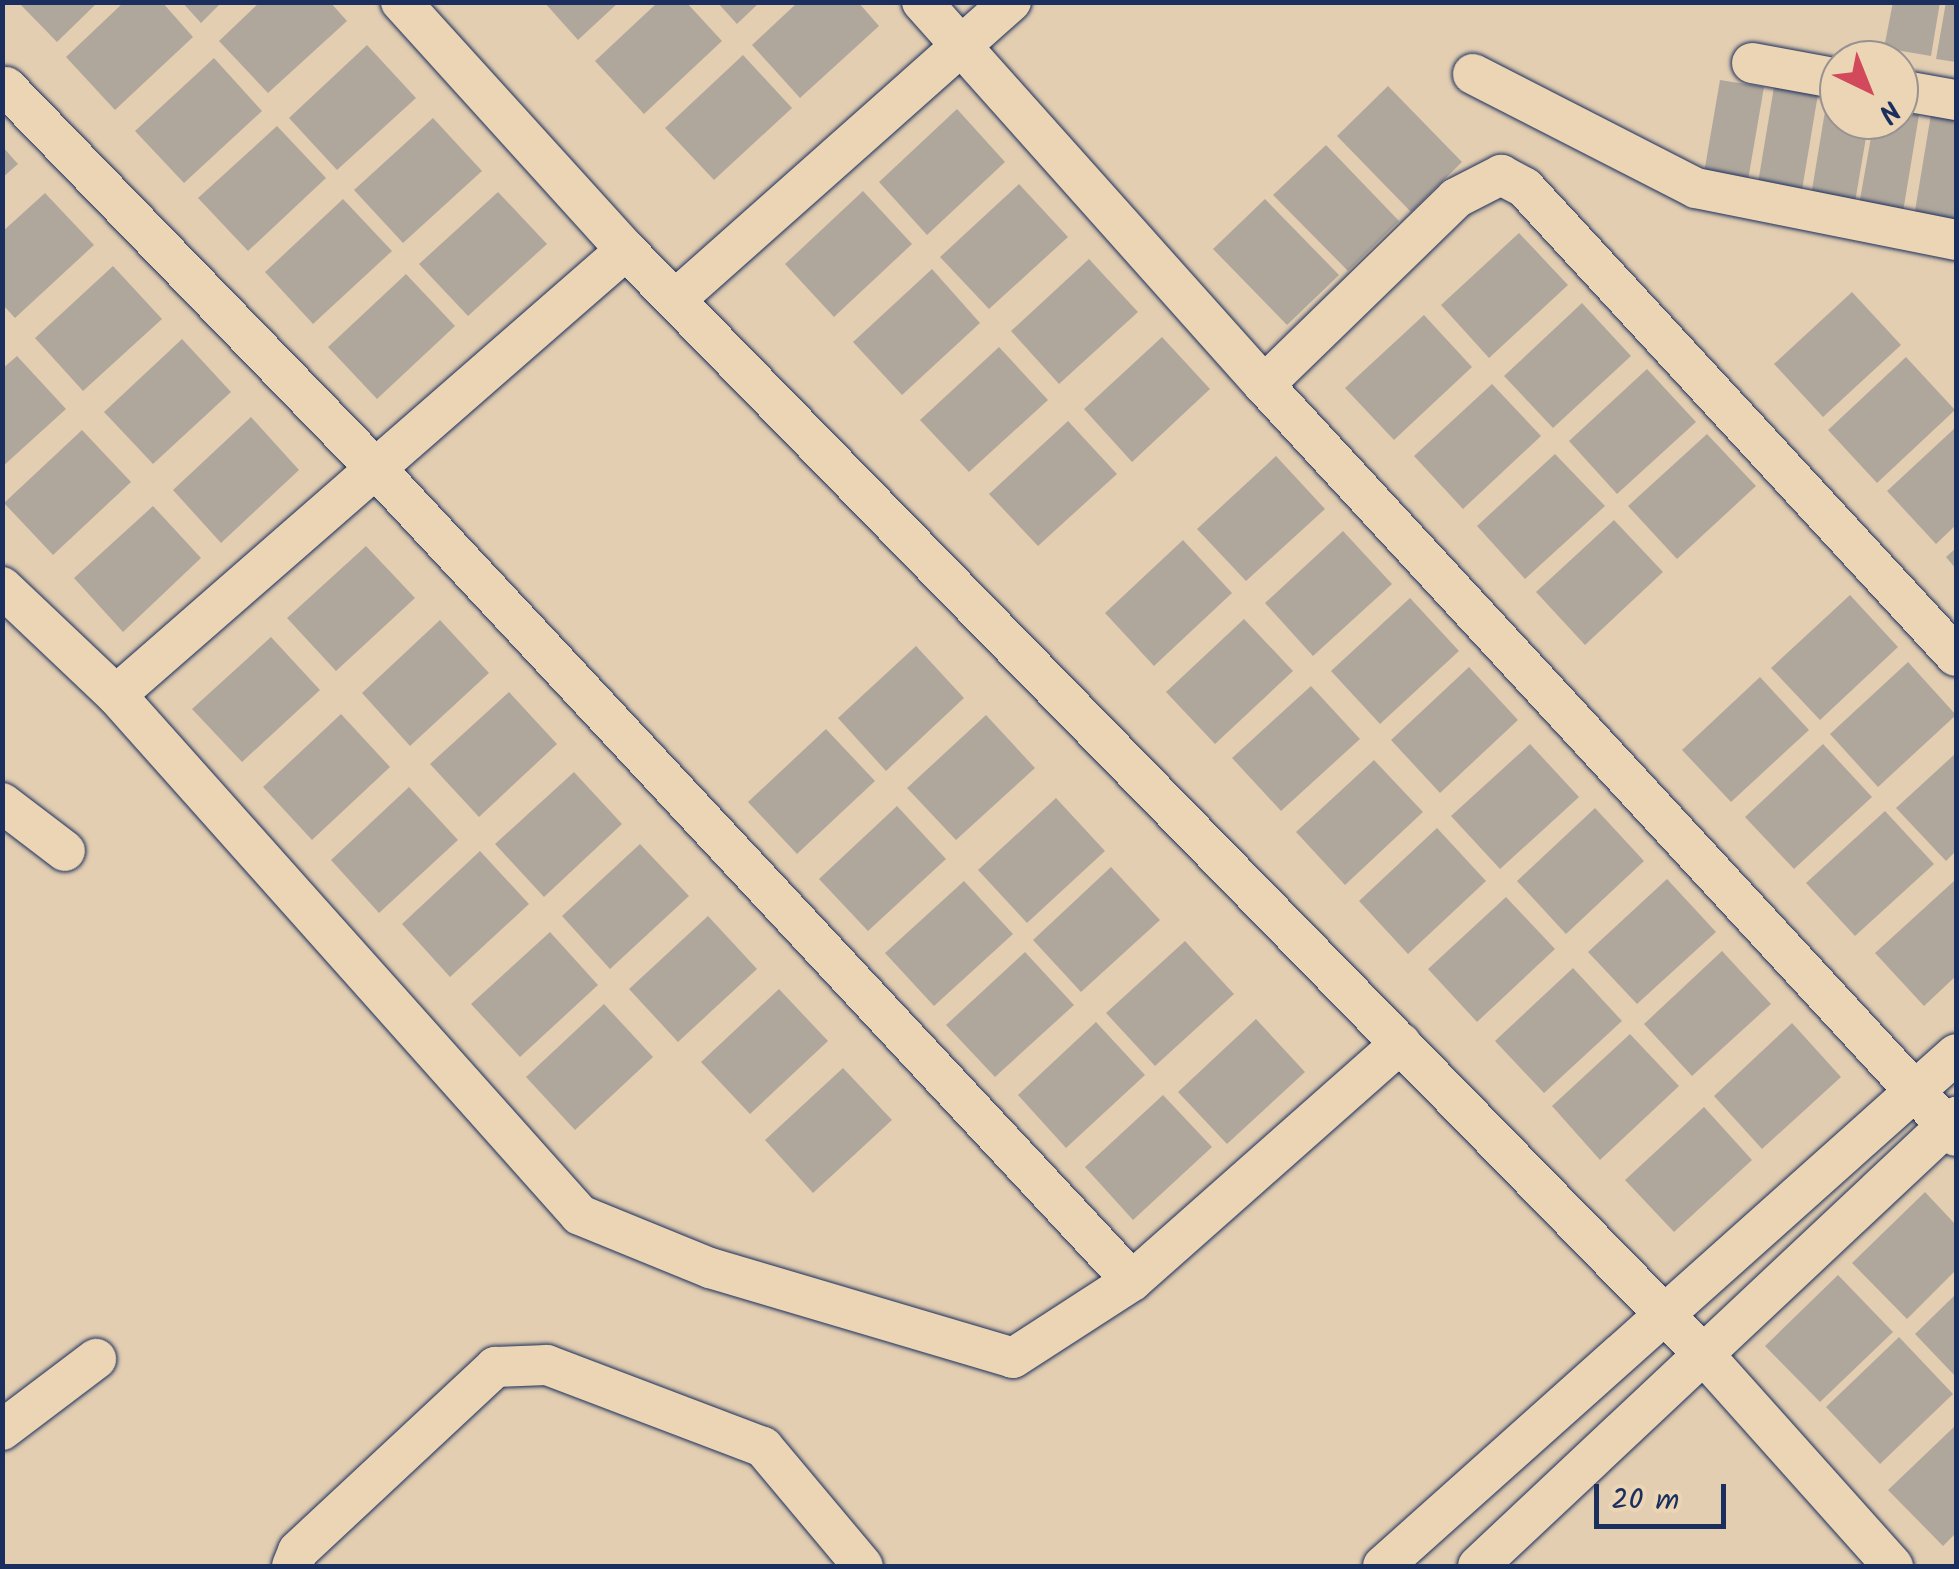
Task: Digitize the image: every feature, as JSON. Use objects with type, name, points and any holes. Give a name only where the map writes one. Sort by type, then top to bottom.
[{"type":"street","points":[[401,2],[626,250],[1705,1356],[1893,1566]]},
{"type":"street","points":[[922,2],[1264,384],[1915,1091],[1954,1126],[1478,1566]]},
{"type":"street","points":[[676,299],[963,48],[1010,2]]},
{"type":"street","points":[[1752,63],[1819,75]]},
{"type":"street","points":[[1473,74],[1696,188],[1956,240]]},
{"type":"street","points":[[6,88],[379,472],[1132,1281]]},
{"type":"street","points":[[1919,94],[1956,100]]},
{"type":"street","points":[[1264,384],[1456,198],[1501,175],[1525,188],[1956,656]]},
{"type":"street","points":[[116,695],[379,472],[626,250]]},
{"type":"street","points":[[2,587],[116,695],[580,1215],[710,1268],[1013,1358],[1132,1281],[1402,1043]]},
{"type":"street","points":[[2,803],[64,850]]},
{"type":"street","points":[[1382,1566],[1956,1054]]},
{"type":"street","points":[[2,1430],[96,1359]]},
{"type":"street","points":[[292,1566],[298,1551],[495,1367],[547,1366],[764,1448],[862,1566]]},
{"type":"building","points":[[18,2],[98,2],[57,42]]},
{"type":"building","points":[[124,2],[162,2],[193,37],[115,110],[66,57]]},
{"type":"building","points":[[182,2],[222,2],[201,23]]},
{"type":"building","points":[[260,2],[330,2],[347,21],[268,93],[219,41]]},
{"type":"building","points":[[544,2],[619,2],[578,40]]},
{"type":"building","points":[[658,2],[686,2],[722,41],[644,114],[595,61]]},
{"type":"building","points":[[717,2],[760,2],[737,24]]},
{"type":"building","points":[[798,2],[858,2],[879,26],[800,98],[752,45]]},
{"type":"building","points":[[1893,2],[1940,2],[1931,56],[1919,54],[1919,40],[1886,40]]},
{"type":"building","points":[[1946,2],[1956,2],[1956,62],[1936,59]]},
{"type":"building","points":[[367,45],[416,98],[337,170],[289,118]]},
{"type":"building","points":[[743,55],[792,108],[714,180],[665,128]]},
{"type":"building","points":[[214,58],[262,111],[184,183],[135,131]]},
{"type":"building","points":[[1720,80],[1764,87],[1748,180],[1704,173]]},
{"type":"building","points":[[1388,86],[1462,162],[1411,212],[1337,136]]},
{"type":"building","points":[[1774,87],[1818,94],[1801,196],[1757,189]]},
{"type":"building","points":[[957,109],[1005,162],[927,235],[879,182]]},
{"type":"building","points":[[1931,114],[1956,119],[1956,224],[1914,217]]},
{"type":"building","points":[[433,118],[482,171],[403,243],[354,190]]},
{"type":"building","points":[[277,126],[326,178],[248,251],[198,198]]},
{"type":"building","points":[[1820,140],[1866,140],[1854,208],[1810,202]]},
{"type":"building","points":[[1870,140],[1915,140],[1902,218],[1858,211]]},
{"type":"building","points":[[1326,145],[1399,221],[1348,271],[1273,195]]},
{"type":"building","points":[[2,146],[18,164],[2,178]]},
{"type":"building","points":[[1019,184],[1068,237],[989,309],[940,257]]},
{"type":"building","points":[[863,191],[912,244],[834,317],[785,264]]},
{"type":"building","points":[[498,192],[547,244],[468,316],[419,264]]},
{"type":"building","points":[[45,193],[94,245],[15,318],[2,304],[2,232]]},
{"type":"building","points":[[343,199],[392,251],[313,324],[265,272]]},
{"type":"building","points":[[1265,199],[1339,275],[1287,325],[1213,249]]},
{"type":"building","points":[[1519,233],[1568,285],[1489,358],[1441,305]]},
{"type":"building","points":[[1089,259],[1138,312],[1059,384],[1011,331]]},
{"type":"building","points":[[113,266],[162,319],[83,391],[35,338]]},
{"type":"building","points":[[932,269],[980,323],[902,395],[853,342]]},
{"type":"building","points":[[406,274],[455,326],[377,399],[328,347]]},
{"type":"building","points":[[1852,292],[1901,345],[1823,417],[1774,364]]},
{"type":"building","points":[[1582,303],[1631,356],[1553,428],[1504,376]]},
{"type":"building","points":[[1424,315],[1472,367],[1394,440],[1345,388]]},
{"type":"building","points":[[1162,337],[1210,389],[1132,462],[1084,409]]},
{"type":"building","points":[[182,339],[231,392],[153,464],[104,412]]},
{"type":"building","points":[[999,347],[1048,400],[969,472],[920,420]]},
{"type":"building","points":[[17,356],[66,409],[2,467],[2,369]]},
{"type":"building","points":[[1906,357],[1955,410],[1877,483],[1828,430]]},
{"type":"building","points":[[1647,369],[1696,422],[1617,494],[1569,441]]},
{"type":"building","points":[[1492,384],[1541,436],[1463,509],[1414,456]]},
{"type":"building","points":[[251,417],[299,470],[221,543],[173,490]]},
{"type":"building","points":[[1068,421],[1117,474],[1038,546],[989,494]]},
{"type":"building","points":[[1956,427],[1956,525],[1936,544],[1887,491]]},
{"type":"building","points":[[82,430],[131,482],[53,555],[4,503]]},
{"type":"building","points":[[1707,434],[1756,486],[1677,559],[1628,506]]},
{"type":"building","points":[[1555,454],[1605,506],[1525,579],[1477,526]]},
{"type":"building","points":[[1276,456],[1325,509],[1246,581],[1197,529]]},
{"type":"building","points":[[153,506],[201,558],[123,632],[74,578]]},
{"type":"building","points":[[1614,520],[1663,572],[1585,645],[1536,592]]},
{"type":"building","points":[[1343,531],[1392,584],[1313,656],[1265,603]]},
{"type":"building","points":[[1183,540],[1232,593],[1154,666],[1105,613]]},
{"type":"building","points":[[366,546],[415,598],[336,671],[287,618]]},
{"type":"building","points":[[1956,548],[1956,569],[1946,557]]},
{"type":"building","points":[[1850,595],[1898,647],[1820,720],[1771,668]]},
{"type":"building","points":[[1410,598],[1459,651],[1380,724],[1331,671]]},
{"type":"building","points":[[1244,619],[1293,671],[1215,744],[1166,692]]},
{"type":"building","points":[[440,620],[489,673],[410,746],[362,693]]},
{"type":"building","points":[[271,637],[320,690],[242,762],[192,709]]},
{"type":"building","points":[[916,646],[964,698],[886,771],[838,718]]},
{"type":"building","points":[[1908,662],[1956,715],[1878,787],[1830,734]]},
{"type":"building","points":[[1469,667],[1518,720],[1440,793],[1391,740]]},
{"type":"building","points":[[1760,677],[1809,730],[1731,802],[1682,750]]},
{"type":"building","points":[[1311,686],[1360,739],[1281,811],[1232,758]]},
{"type":"building","points":[[509,692],[557,744],[479,817],[430,764]]},
{"type":"building","points":[[341,714],[390,767],[312,840],[263,787]]},
{"type":"building","points":[[986,715],[1035,768],[956,840],[907,788]]},
{"type":"building","points":[[826,729],[875,781],[797,854],[748,802]]},
{"type":"building","points":[[1530,744],[1579,797],[1500,869],[1451,816]]},
{"type":"building","points":[[1823,744],[1872,797],[1794,869],[1745,817]]},
{"type":"building","points":[[1956,753],[1956,851],[1946,861],[1896,808]]},
{"type":"building","points":[[1374,760],[1423,812],[1345,885],[1296,832]]},
{"type":"building","points":[[574,772],[622,824],[544,897],[495,844]]},
{"type":"building","points":[[409,787],[458,840],[379,913],[331,860]]},
{"type":"building","points":[[1056,798],[1105,851],[1027,923],[978,870]]},
{"type":"building","points":[[897,806],[946,859],[868,931],[819,879]]},
{"type":"building","points":[[1595,808],[1644,861],[1566,934],[1517,881]]},
{"type":"building","points":[[1885,811],[1934,864],[1855,936],[1806,883]]},
{"type":"building","points":[[1437,828],[1486,881],[1408,954],[1359,901]]},
{"type":"building","points":[[640,844],[689,896],[610,969],[562,916]]},
{"type":"building","points":[[480,851],[529,904],[450,977],[402,924]]},
{"type":"building","points":[[1111,867],[1160,920],[1081,992],[1033,940]]},
{"type":"building","points":[[1667,879],[1716,932],[1637,1004],[1588,952]]},
{"type":"building","points":[[964,881],[1013,934],[934,1006],[885,953]]},
{"type":"building","points":[[1954,881],[1956,976],[1924,1006],[1875,953]]},
{"type":"building","points":[[1506,897],[1555,949],[1477,1022],[1428,969]]},
{"type":"building","points":[[708,916],[757,969],[678,1042],[629,989]]},
{"type":"building","points":[[550,932],[598,985],[520,1057],[471,1004]]},
{"type":"building","points":[[1185,941],[1234,994],[1155,1066],[1106,1013]]},
{"type":"building","points":[[1722,951],[1771,1004],[1692,1076],[1644,1024]]},
{"type":"building","points":[[1025,952],[1074,1005],[995,1077],[946,1025]]},
{"type":"building","points":[[1573,968],[1622,1021],[1544,1093],[1495,1041]]},
{"type":"building","points":[[779,989],[828,1041],[750,1114],[701,1062]]},
{"type":"building","points":[[604,1004],[653,1057],[575,1130],[526,1077]]},
{"type":"building","points":[[1256,1019],[1305,1072],[1227,1144],[1178,1092]]},
{"type":"building","points":[[1096,1022],[1145,1075],[1066,1148],[1018,1095]]},
{"type":"building","points":[[1792,1023],[1841,1077],[1762,1149],[1714,1096]]},
{"type":"building","points":[[1630,1034],[1679,1086],[1600,1160],[1552,1106]]},
{"type":"building","points":[[843,1068],[892,1120],[813,1193],[765,1140]]},
{"type":"building","points":[[1163,1095],[1212,1147],[1133,1220],[1085,1167]]},
{"type":"building","points":[[1704,1107],[1752,1160],[1674,1232],[1625,1180]]},
{"type":"building","points":[[1925,1192],[1956,1225],[1956,1270],[1907,1319],[1852,1263]]},
{"type":"building","points":[[1838,1275],[1893,1332],[1820,1402],[1765,1346]]},
{"type":"building","points":[[1956,1294],[1956,1377],[1915,1334]]},
{"type":"building","points":[[1899,1337],[1953,1394],[1880,1464],[1826,1407]]},
{"type":"building","points":[[1956,1425],[1956,1533],[1943,1546],[1888,1490]]}]
